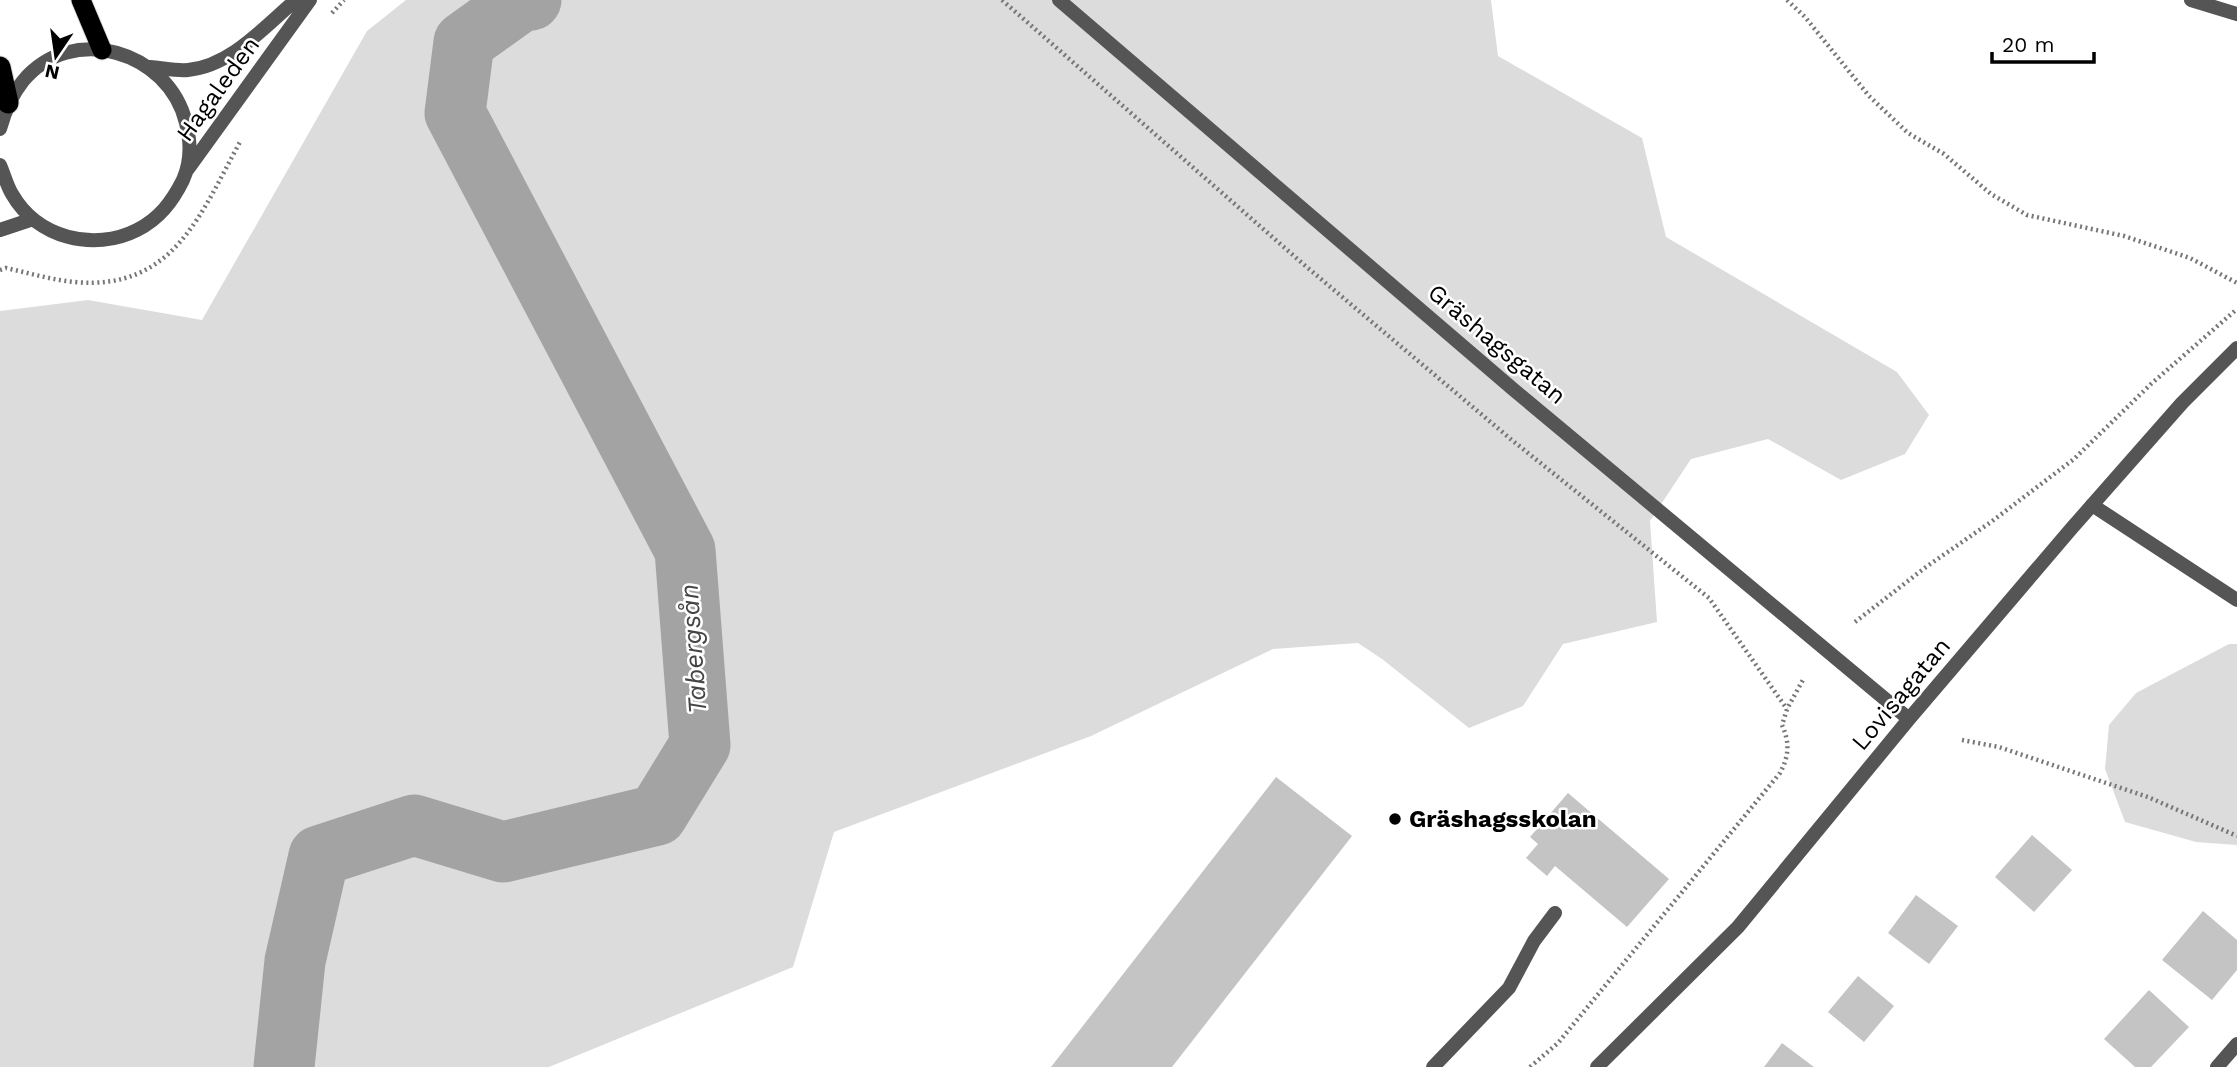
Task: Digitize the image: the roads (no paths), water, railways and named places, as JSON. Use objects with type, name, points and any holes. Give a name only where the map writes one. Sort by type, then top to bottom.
[{"type":"highway","points":[[81,0],[102,50]]},
{"type":"highway","points":[[0,68],[8,103]]},
{"type":"street","name":"Hagaleden","points":[[150,67],[188,70],[218,62],[251,39],[296,0]]},
{"type":"street","name":"Hagaleden","points":[[187,171],[310,0]]},
{"type":"street","name":"Gräshagsgatan","points":[[1059,0],[1514,390],[1909,719]]},
{"type":"street","points":[[2191,0],[2237,14]]},
{"type":"street","points":[[0,129],[8,103],[24,79],[47,62],[74,51],[102,50],[127,55],[150,67],[169,86],[183,108],[190,139],[187,171],[174,199],[152,223],[123,237],[92,242],[61,235],[33,219],[12,195],[0,165]]},
{"type":"street","points":[[0,230],[33,219]]},
{"type":"street","name":"Lovisagatan","points":[[1597,1067],[1738,927],[1909,719],[2092,505],[2182,403],[2237,348]]},
{"type":"street","points":[[2092,505],[2237,600]]},
{"type":"street","points":[[1433,1067],[1509,988],[1534,941],[1555,913]]},
{"type":"street","points":[[2217,1067],[2237,1044]]},
{"type":"waterway","name":"Tabergsån","points":[[284,1067],[295,961],[319,856],[414,825],[503,852],[657,815],[700,745],[685,550],[455,113],[464,42],[520,2],[531,0]]},
{"type":"place","name":"Gräshagsskolan","points":[[1395,819]]}]
